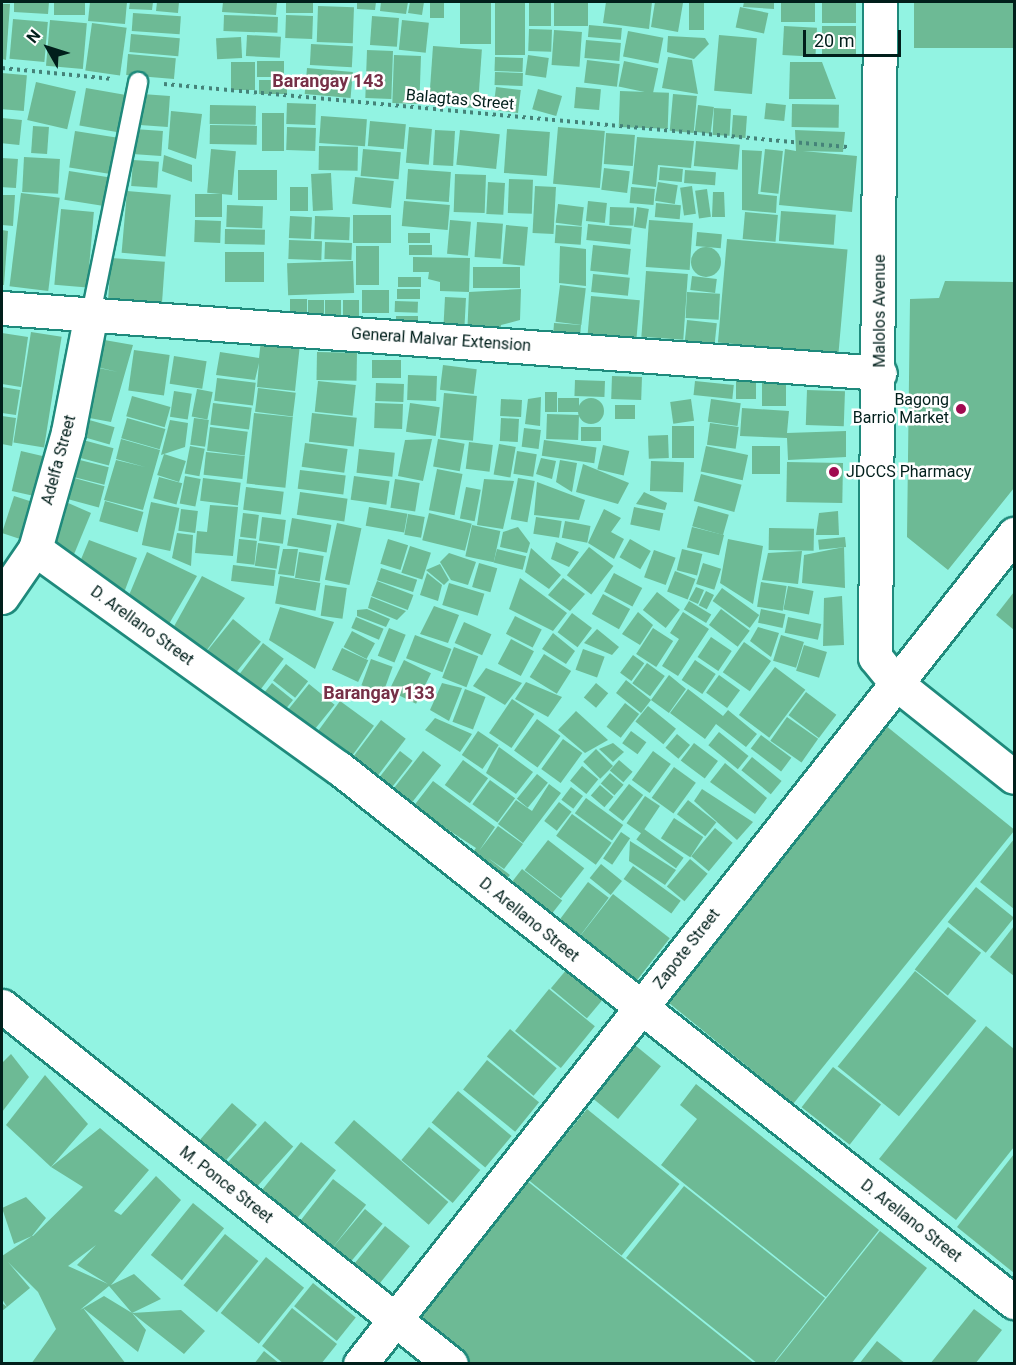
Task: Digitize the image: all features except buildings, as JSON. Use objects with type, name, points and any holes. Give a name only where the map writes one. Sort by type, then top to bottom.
[{"type":"street","name":"Malolos Avenue","points":[[880,2],[880,373],[875,657],[897,684],[1014,777]]},
{"type":"street","name":"General Malvar Extension","points":[[2,308],[880,373]]},
{"type":"street","name":"Adelfa Street","points":[[2,597],[35,549],[68,432],[92,314]]},
{"type":"street","name":"Zapote Street","points":[[360,1364],[1014,536]]},
{"type":"street","name":"D. Arellano Street","points":[[35,549],[339,768],[1014,1302]]},
{"type":"street","name":"M. Ponce Street","points":[[2,1006],[451,1364]]},
{"type":"lane","points":[[92,314],[138,82]]},
{"type":"path","name":"Balagtas Street","points":[[2,68],[880,151]]},
{"type":"place","name":"Bagong Barrio Market","points":[[961,409]]},
{"type":"place","name":"JDCCS Pharmacy","points":[[834,472]]},
{"type":"district","name":"Barangay 143","points":[[328,81]]},
{"type":"district","name":"Barangay 133","points":[[379,693]]}]
